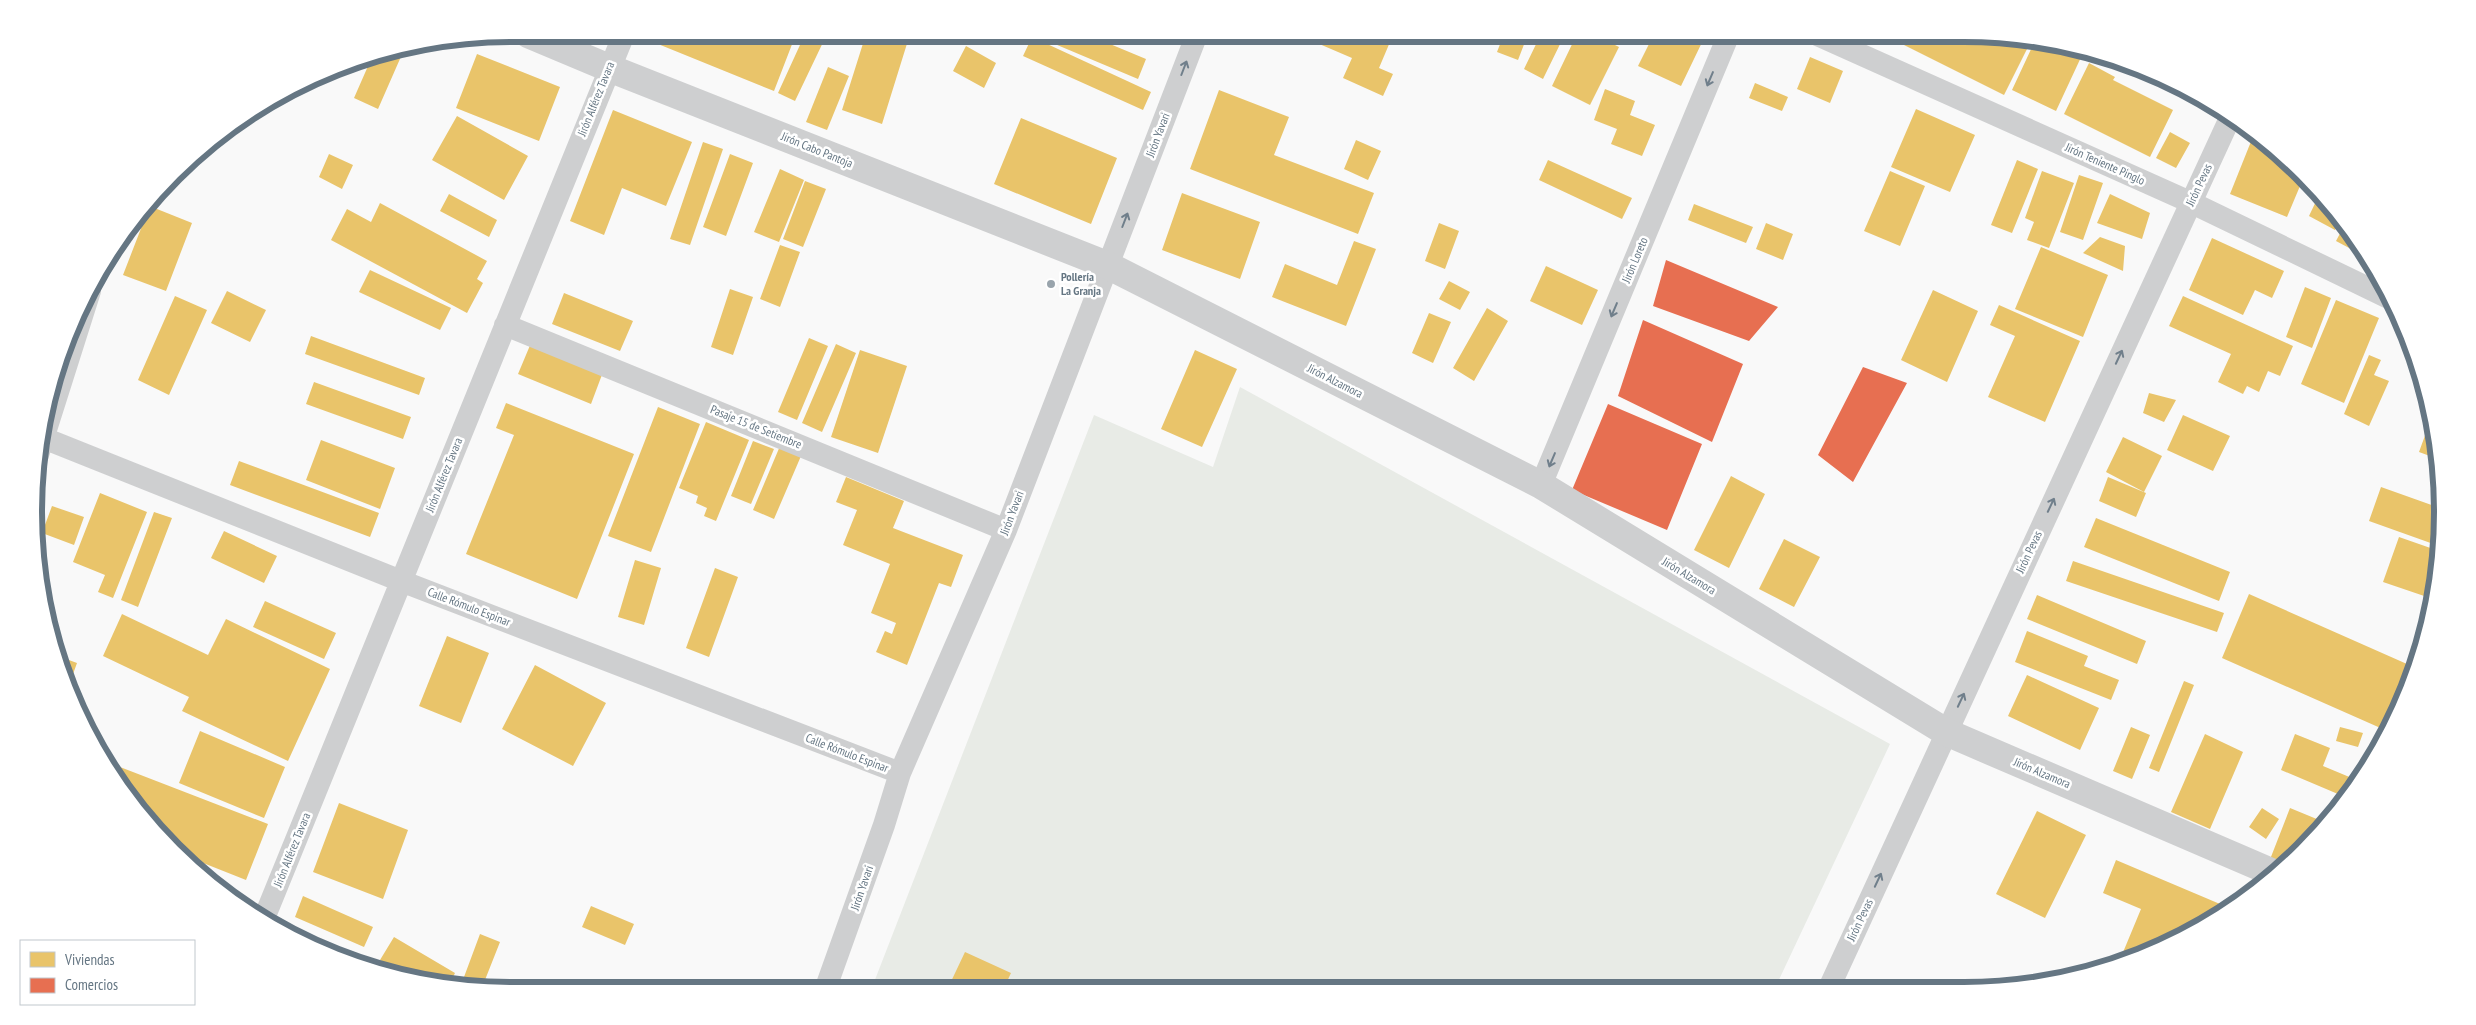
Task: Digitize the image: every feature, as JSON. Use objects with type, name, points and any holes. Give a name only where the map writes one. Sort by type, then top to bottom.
[{"type":"street","name":"Jirón Cabo Pantoja","points":[[547,42],[1107,265]]},
{"type":"street","name":"Jirón Alférez Tavara","points":[[266,913],[620,42]]},
{"type":"street","name":"Jirón Yavari","points":[[829,982],[884,825],[900,773],[1006,530],[1194,42]]},
{"type":"street","name":"Jirón Loreto","points":[[1541,486],[1726,42]]},
{"type":"street","name":"Jirón Teniente Pinglo","points":[[1833,42],[2190,202],[2379,293]]},
{"type":"street","name":"Jirón Pevas","points":[[1832,982],[2227,124]]},
{"type":"street","name":"Jirón Alzamora","points":[[1107,265],[1541,486],[1946,732],[2268,870]]},
{"type":"street","name":"Pasaje 15 de Setiembre","points":[[505,325],[1006,530]]},
{"type":"street","points":[[65,369],[69,355]]},
{"type":"street","name":"Calle Rómulo Espinar","points":[[48,446],[900,773]]},
{"type":"shaded area","points":[[1240,387],[1890,744],[1778,982],[874,982],[1094,415],[1213,467]]},
{"type":"building: Viviendas","points":[[659,42],[793,42],[774,91],[658,44]]},
{"type":"building: Viviendas","points":[[801,42],[823,42],[795,101],[778,93]]},
{"type":"building: Viviendas","points":[[863,42],[908,42],[882,124],[842,110]]},
{"type":"building: Viviendas","points":[[1030,42],[1043,42],[1151,92],[1143,110],[1023,56]]},
{"type":"building: Viviendas","points":[[1050,42],[1105,42],[1146,59],[1138,79]]},
{"type":"building: Viviendas","points":[[1315,42],[1390,42],[1379,68],[1393,74],[1383,96],[1343,78],[1352,58]]},
{"type":"building: Viviendas","points":[[1501,42],[1525,42],[1518,60],[1497,52]]},
{"type":"building: Viviendas","points":[[1537,42],[1561,42],[1543,79],[1524,69]]},
{"type":"building: Viviendas","points":[[1573,42],[1609,42],[1619,47],[1590,105],[1552,86]]},
{"type":"building: Viviendas","points":[[1650,42],[1702,42],[1681,86],[1638,66]]},
{"type":"building: Viviendas","points":[[1898,42],[1964,42],[2028,47],[2004,95]]},
{"type":"building: Viviendas","points":[[966,46],[996,63],[984,88],[953,71]]},
{"type":"building: Viviendas","points":[[2032,48],[2081,58],[2056,111],[2012,90]]},
{"type":"building: Viviendas","points":[[477,54],[560,87],[539,141],[456,108]]},
{"type":"building: Viviendas","points":[[401,57],[378,109],[354,98],[368,65]]},
{"type":"building: Viviendas","points":[[1810,57],[1843,71],[1830,103],[1797,89]]},
{"type":"building: Viviendas","points":[[2089,63],[2115,77],[2113,80],[2173,110],[2150,157],[2064,114]]},
{"type":"building: Viviendas","points":[[828,67],[849,76],[827,130],[806,122]]},
{"type":"building: Viviendas","points":[[1755,83],[1788,97],[1782,111],[1749,98]]},
{"type":"building: Viviendas","points":[[1605,89],[1635,101],[1630,115],[1655,125],[1642,156],[1611,144],[1617,129],[1594,120]]},
{"type":"building: Viviendas","points":[[1219,90],[1289,117],[1274,155],[1374,193],[1358,234],[1190,169]]},
{"type":"building: Viviendas","points":[[1916,109],[1975,135],[1950,192],[1891,167]]},
{"type":"building: Viviendas","points":[[613,110],[692,142],[666,206],[622,188],[604,235],[570,221]]},
{"type":"building: Viviendas","points":[[457,116],[528,156],[504,200],[432,160]]},
{"type":"building: Viviendas","points":[[1021,118],[1117,158],[1091,224],[994,184]]},
{"type":"building: Viviendas","points":[[2170,132],[2190,143],[2176,168],[2156,158]]},
{"type":"building: Viviendas","points":[[1356,140],[1381,151],[1368,180],[1344,169]]},
{"type":"building: Viviendas","points":[[2251,141],[2303,187],[2300,186],[2287,217],[2230,194]]},
{"type":"building: Viviendas","points":[[703,142],[723,149],[690,245],[670,239]]},
{"type":"building: Viviendas","points":[[329,154],[353,165],[342,189],[319,177]]},
{"type":"building: Viviendas","points":[[730,154],[753,163],[726,236],[703,227]]},
{"type":"building: Viviendas","points":[[1548,160],[1632,198],[1622,219],[1539,180]]},
{"type":"building: Viviendas","points":[[2017,160],[2038,169],[2012,233],[1991,225]]},
{"type":"building: Viviendas","points":[[780,169],[804,180],[779,242],[754,232]]},
{"type":"building: Viviendas","points":[[1890,171],[1925,186],[1900,246],[1864,231]]},
{"type":"building: Viviendas","points":[[2042,171],[2074,183],[2049,248],[2027,240],[2034,222],[2025,218]]},
{"type":"building: Viviendas","points":[[2079,175],[2103,183],[2083,240],[2060,232]]},
{"type":"building: Viviendas","points":[[805,181],[826,189],[803,247],[783,239]]},
{"type":"building: Viviendas","points":[[1182,193],[1260,222],[1240,279],[1162,250]]},
{"type":"building: Viviendas","points":[[449,194],[497,220],[489,237],[440,211]]},
{"type":"building: Viviendas","points":[[2110,194],[2150,213],[2142,239],[2097,223]]},
{"type":"building: Viviendas","points":[[2316,202],[2337,227],[2335,230],[2309,216]]},
{"type":"building: Viviendas","points":[[380,203],[487,261],[477,279],[483,283],[467,313],[331,240],[347,209],[371,222]]},
{"type":"building: Viviendas","points":[[1694,204],[1753,227],[1746,243],[1688,220]]},
{"type":"building: Viviendas","points":[[155,208],[192,223],[166,291],[123,275],[144,222]]},
{"type":"building: Viviendas","points":[[1439,223],[1459,231],[1445,269],[1425,261]]},
{"type":"building: Viviendas","points":[[1766,223],[1793,234],[1783,260],[1756,249]]},
{"type":"building: Viviendas","points":[[2341,232],[2354,250],[2336,241]]},
{"type":"building: Viviendas","points":[[2100,237],[2125,246],[2123,271],[2083,253]]},
{"type":"building: Viviendas","points":[[2212,238],[2284,271],[2272,298],[2255,290],[2243,315],[2189,290]]},
{"type":"building: Viviendas","points":[[1354,241],[1376,249],[1346,326],[1272,297],[1285,264],[1337,285]]},
{"type":"building: Viviendas","points":[[780,245],[800,252],[780,307],[760,299]]},
{"type":"building: Viviendas","points":[[2041,247],[2108,275],[2083,337],[2015,309]]},
{"type":"building: Viviendas","points":[[1546,266],[1598,290],[1582,325],[1530,301]]},
{"type":"building: Viviendas","points":[[370,270],[451,308],[440,330],[359,292]]},
{"type":"building: Viviendas","points":[[1449,281],[1470,292],[1460,310],[1439,299]]},
{"type":"building: Viviendas","points":[[2305,287],[2331,298],[2312,348],[2286,337]]},
{"type":"building: Viviendas","points":[[730,289],[753,297],[733,355],[711,347]]},
{"type":"building: Viviendas","points":[[1933,290],[1978,311],[1947,382],[1901,360]]},
{"type":"building: Viviendas","points":[[227,291],[266,310],[250,342],[211,323]]},
{"type":"building: Viviendas","points":[[564,293],[633,321],[620,351],[552,324]]},
{"type":"building: Viviendas","points":[[175,296],[207,310],[169,395],[138,380]]},
{"type":"building: Viviendas","points":[[2183,296],[2293,346],[2280,376],[2268,371],[2259,392],[2247,386],[2243,394],[2218,382],[2231,354],[2169,326]]},
{"type":"building: Viviendas","points":[[2336,300],[2379,318],[2344,403],[2301,384]]},
{"type":"building: Viviendas","points":[[1999,305],[2080,341],[2045,422],[1988,397],[2015,336],[1990,325]]},
{"type":"building: Viviendas","points":[[1487,308],[1508,321],[1474,381],[1453,368]]},
{"type":"building: Viviendas","points":[[1429,313],[1451,322],[1433,363],[1412,353]]},
{"type":"building: Viviendas","points":[[311,336],[425,378],[419,395],[305,354]]},
{"type":"building: Viviendas","points":[[809,338],[828,346],[797,420],[778,412]]},
{"type":"building: Viviendas","points":[[531,343],[603,372],[591,404],[518,374]]},
{"type":"building: Viviendas","points":[[836,344],[856,353],[822,432],[802,423]]},
{"type":"building: Viviendas","points":[[860,350],[907,366],[878,453],[831,437]]},
{"type":"building: Viviendas","points":[[1195,350],[1237,369],[1202,447],[1161,429]]},
{"type":"building: Viviendas","points":[[2369,355],[2381,360],[2374,375],[2389,381],[2369,426],[2344,414]]},
{"type":"building: Viviendas","points":[[314,382],[411,417],[403,439],[306,404]]},
{"type":"building: Viviendas","points":[[2149,393],[2176,400],[2164,422],[2143,413]]},
{"type":"building: Viviendas","points":[[506,403],[634,454],[577,599],[466,554],[514,435],[496,428]]},
{"type":"building: Viviendas","points":[[658,407],[700,424],[651,552],[608,536]]},
{"type":"building: Viviendas","points":[[2183,415],[2230,436],[2213,471],[2167,450]]},
{"type":"building: Viviendas","points":[[706,422],[749,440],[716,521],[704,516],[707,508],[696,503],[698,496],[679,488]]},
{"type":"building: Viviendas","points":[[2426,433],[2429,456],[2419,452]]},
{"type":"building: Viviendas","points":[[2123,437],[2162,456],[2144,492],[2106,472]]},
{"type":"building: Viviendas","points":[[321,440],[395,468],[380,509],[306,480]]},
{"type":"building: Viviendas","points":[[753,441],[774,449],[751,504],[731,496]]},
{"type":"building: Viviendas","points":[[780,446],[801,456],[774,519],[753,510]]},
{"type":"building: Viviendas","points":[[239,461],[379,513],[370,537],[230,485]]},
{"type":"building: Viviendas","points":[[1731,476],[1765,494],[1729,568],[1694,550]]},
{"type":"building: Viviendas","points":[[846,477],[904,501],[893,528],[963,555],[951,587],[939,583],[907,665],[876,652],[885,631],[892,634],[896,623],[871,613],[890,564],[843,545],[857,510],[836,502]]},
{"type":"building: Viviendas","points":[[2108,477],[2146,493],[2136,517],[2099,501]]},
{"type":"building: Viviendas","points":[[2381,487],[2434,506],[2432,543],[2369,521]]},
{"type":"building: Viviendas","points":[[100,493],[147,512],[113,598],[98,592],[105,575],[73,562]]},
{"type":"building: Viviendas","points":[[52,506],[84,517],[74,545],[43,534]]},
{"type":"building: Viviendas","points":[[154,512],[172,518],[138,607],[121,600]]},
{"type":"building: Viviendas","points":[[2096,518],[2230,572],[2219,601],[2084,547]]},
{"type":"building: Viviendas","points":[[224,531],[277,556],[264,583],[211,558]]},
{"type":"building: Viviendas","points":[[2399,537],[2431,548],[2425,596],[2383,582]]},
{"type":"building: Viviendas","points":[[1784,539],[1820,557],[1794,607],[1759,589]]},
{"type":"building: Viviendas","points":[[635,560],[661,568],[644,625],[618,617]]},
{"type":"building: Viviendas","points":[[2073,561],[2224,613],[2217,632],[2066,581]]},
{"type":"building: Viviendas","points":[[715,568],[738,577],[709,657],[686,648]]},
{"type":"building: Viviendas","points":[[2249,594],[2409,665],[2381,728],[2222,658]]},
{"type":"building: Viviendas","points":[[2037,595],[2146,641],[2137,664],[2027,619]]},
{"type":"building: Viviendas","points":[[265,601],[336,633],[324,659],[253,627]]},
{"type":"building: Viviendas","points":[[122,614],[208,655],[226,619],[330,669],[288,761],[182,711],[189,697],[103,656]]},
{"type":"building: Viviendas","points":[[2027,631],[2088,656],[2084,666],[2119,680],[2111,700],[2015,662]]},
{"type":"building: Viviendas","points":[[447,636],[489,653],[461,723],[419,706]]},
{"type":"building: Viviendas","points":[[66,659],[77,663],[72,677]]},
{"type":"building: Viviendas","points":[[535,665],[606,703],[573,766],[502,729]]},
{"type":"building: Viviendas","points":[[2027,675],[2099,708],[2080,750],[2008,716]]},
{"type":"building: Viviendas","points":[[2184,681],[2194,685],[2159,772],[2149,768]]},
{"type":"building: Viviendas","points":[[2131,727],[2150,735],[2132,779],[2113,771]]},
{"type":"building: Viviendas","points":[[2340,727],[2363,733],[2358,747],[2336,741]]},
{"type":"building: Viviendas","points":[[200,731],[285,767],[264,818],[179,783]]},
{"type":"building: Viviendas","points":[[2205,734],[2243,752],[2210,829],[2171,812]]},
{"type":"building: Viviendas","points":[[2295,734],[2330,748],[2323,766],[2351,778],[2339,795],[2281,770]]},
{"type":"building: Viviendas","points":[[120,767],[268,824],[246,880],[197,861],[159,822],[119,769]]},
{"type":"building: Viviendas","points":[[339,803],[408,830],[383,899],[313,872]]},
{"type":"building: Viviendas","points":[[2262,808],[2279,819],[2266,839],[2249,827]]},
{"type":"building: Viviendas","points":[[2290,808],[2319,820],[2275,864],[2269,862]]},
{"type":"building: Viviendas","points":[[2037,811],[2086,835],[2045,918],[1996,894]]},
{"type":"building: Viviendas","points":[[2116,860],[2220,904],[2219,907],[2198,920],[2122,955],[2141,909],[2103,893]]},
{"type":"building: Viviendas","points":[[303,896],[373,927],[364,947],[295,917]]},
{"type":"building: Viviendas","points":[[591,906],[634,924],[625,945],[582,927]]},
{"type":"building: Viviendas","points":[[480,934],[500,942],[485,981],[471,980],[464,977]]},
{"type":"building: Viviendas","points":[[394,937],[455,973],[452,978],[421,973],[390,966],[380,960]]},
{"type":"building: Viviendas","points":[[965,952],[1011,973],[1007,982],[951,982]]},
{"type":"building: Comercios","points":[[1666,260],[1778,307],[1749,341],[1653,306]]},
{"type":"building: Comercios","points":[[1643,320],[1743,364],[1712,442],[1618,396]]},
{"type":"building: Comercios","points":[[1863,367],[1907,383],[1853,482],[1818,455]]},
{"type":"building: Comercios","points":[[1608,404],[1702,444],[1667,530],[1572,490]]},
{"type":"place","name":"Pollería La Granja","points":[[1051,284]]}]
